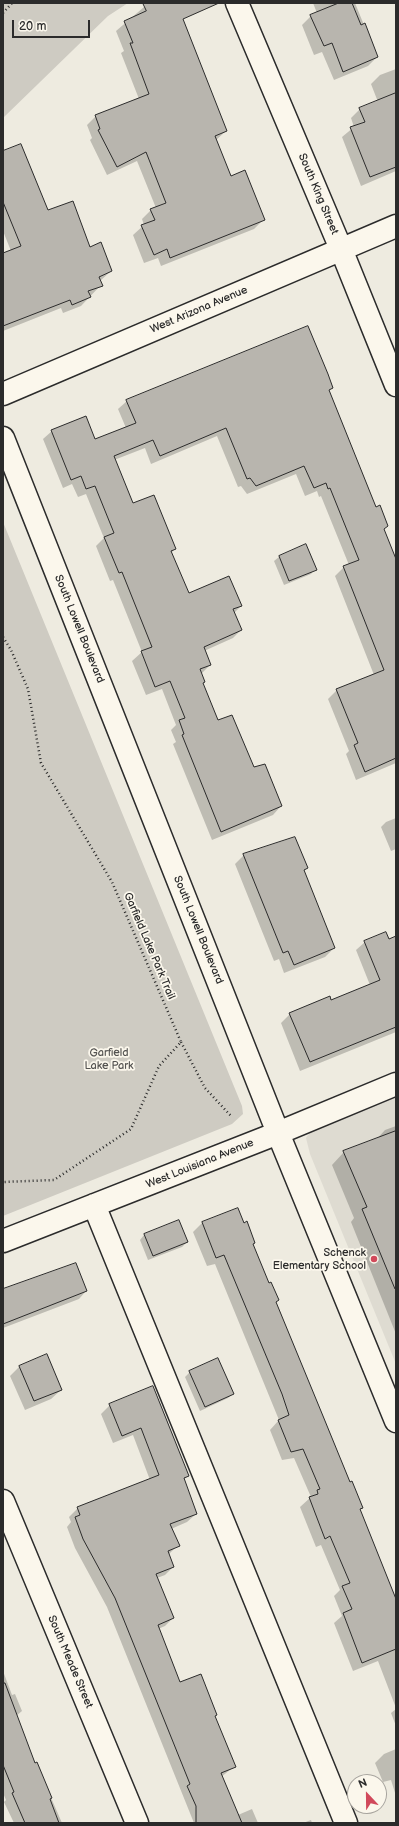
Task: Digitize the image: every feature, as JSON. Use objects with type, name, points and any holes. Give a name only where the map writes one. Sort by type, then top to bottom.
[{"type":"street","name":"South King Street","points":[[237,3],[341,249],[396,385]]},
{"type":"street","name":"West Arizona Avenue","points":[[3,394],[396,226]]},
{"type":"street","name":"South Lowell Boulevard","points":[[3,438],[278,1133],[396,1421]]},
{"type":"street","name":"West Louisiana Avenue","points":[[3,1241],[278,1133],[396,1084]]},
{"type":"street","points":[[94,1205],[346,1823]]},
{"type":"street","name":"South Meade Street","points":[[3,1501],[137,1823]]},
{"type":"path","points":[[3,13],[12,3]]},
{"type":"path","name":"Garfield Lake Park Trail","points":[[3,637],[11,650],[28,688],[41,763],[112,882],[181,1042],[205,1088],[231,1116]]},
{"type":"path","points":[[3,1182],[54,1180],[131,1128],[159,1066],[181,1042]]},
{"type":"shaded area","name":"Schenck Elementary School","points":[[396,1095],[396,1364],[310,1154],[306,1138],[313,1128]]},
{"type":"green space","points":[[3,3],[128,3],[108,16],[3,118]]},
{"type":"green space","name":"Garfield Lake Park","points":[[3,522],[242,1106],[243,1114],[232,1124],[3,1216]]},
{"type":"building","points":[[143,3],[219,3],[183,19],[227,131],[215,136],[231,176],[245,170],[265,220],[170,258],[167,249],[154,255],[141,225],[155,220],[150,209],[166,203],[146,152],[117,167],[98,130],[100,129],[95,115],[149,94],[130,43],[133,43],[124,21],[146,11]]},
{"type":"building","points":[[339,3],[352,3],[361,25],[365,23],[378,57],[343,72],[332,43],[324,46],[310,15]]},
{"type":"building","points":[[396,93],[396,167],[370,177],[350,127],[365,122],[359,108]]},
{"type":"building","points":[[21,144],[48,210],[73,201],[90,247],[101,242],[112,271],[99,277],[103,286],[88,291],[91,297],[72,305],[70,300],[3,326],[3,253],[21,246],[3,202],[3,151]]},
{"type":"building","points":[[308,326],[333,388],[329,390],[376,507],[380,505],[388,526],[384,529],[396,559],[396,758],[365,772],[354,745],[358,743],[336,689],[384,670],[343,566],[359,560],[330,488],[328,489],[326,483],[314,488],[304,466],[256,486],[250,478],[247,479],[226,428],[160,456],[153,440],[114,456],[133,503],[154,495],[176,549],[171,551],[189,593],[229,576],[242,606],[233,609],[242,630],[204,647],[211,665],[200,669],[205,682],[203,683],[218,720],[232,715],[254,767],[265,764],[282,806],[221,832],[182,735],[184,734],[179,720],[185,718],[170,681],[155,687],[141,651],[152,647],[122,572],[119,573],[104,537],[114,533],[95,486],[86,489],[81,476],[71,480],[51,430],[86,416],[95,439],[136,423],[126,400]]},
{"type":"building","points":[[306,544],[317,570],[289,581],[279,556]]},
{"type":"building","points":[[295,837],[308,868],[304,870],[335,948],[294,965],[288,951],[283,953],[243,854]]},
{"type":"building","points":[[386,932],[389,939],[396,936],[396,1027],[310,1062],[289,1013],[330,996],[331,1000],[380,980],[364,941]]},
{"type":"building","points":[[396,1131],[395,1289],[362,1209],[367,1207],[343,1151]]},
{"type":"building","points":[[238,1208],[244,1223],[247,1221],[255,1243],[253,1244],[269,1283],[271,1282],[279,1300],[276,1302],[350,1482],[352,1481],[363,1508],[360,1509],[396,1599],[396,1649],[362,1663],[343,1613],[352,1609],[342,1586],[350,1583],[330,1536],[325,1539],[309,1497],[318,1494],[317,1490],[320,1489],[303,1449],[291,1452],[278,1420],[289,1415],[282,1394],[224,1255],[216,1258],[202,1222]]},
{"type":"building","points":[[179,1220],[188,1242],[153,1256],[144,1234]]},
{"type":"building","points":[[76,1263],[87,1291],[3,1324],[3,1289]]},
{"type":"building","points":[[47,1354],[62,1390],[34,1401],[19,1366]]},
{"type":"building","points":[[218,1358],[234,1394],[205,1407],[189,1371]]},
{"type":"building","points":[[153,1386],[189,1476],[184,1478],[197,1514],[170,1524],[180,1546],[168,1551],[174,1567],[156,1574],[174,1618],[158,1625],[180,1682],[201,1674],[217,1715],[215,1716],[236,1767],[221,1773],[242,1823],[196,1823],[196,1806],[187,1786],[190,1784],[115,1598],[83,1539],[75,1517],[80,1515],[77,1507],[159,1475],[141,1428],[122,1436],[109,1404]]},
{"type":"building","points":[[3,1683],[5,1683],[35,1763],[37,1762],[52,1798],[50,1799],[59,1823],[25,1823],[12,1793],[14,1792],[3,1765]]},
{"type":"place","name":"Schenck Elementary School","points":[[374,1259]]}]
